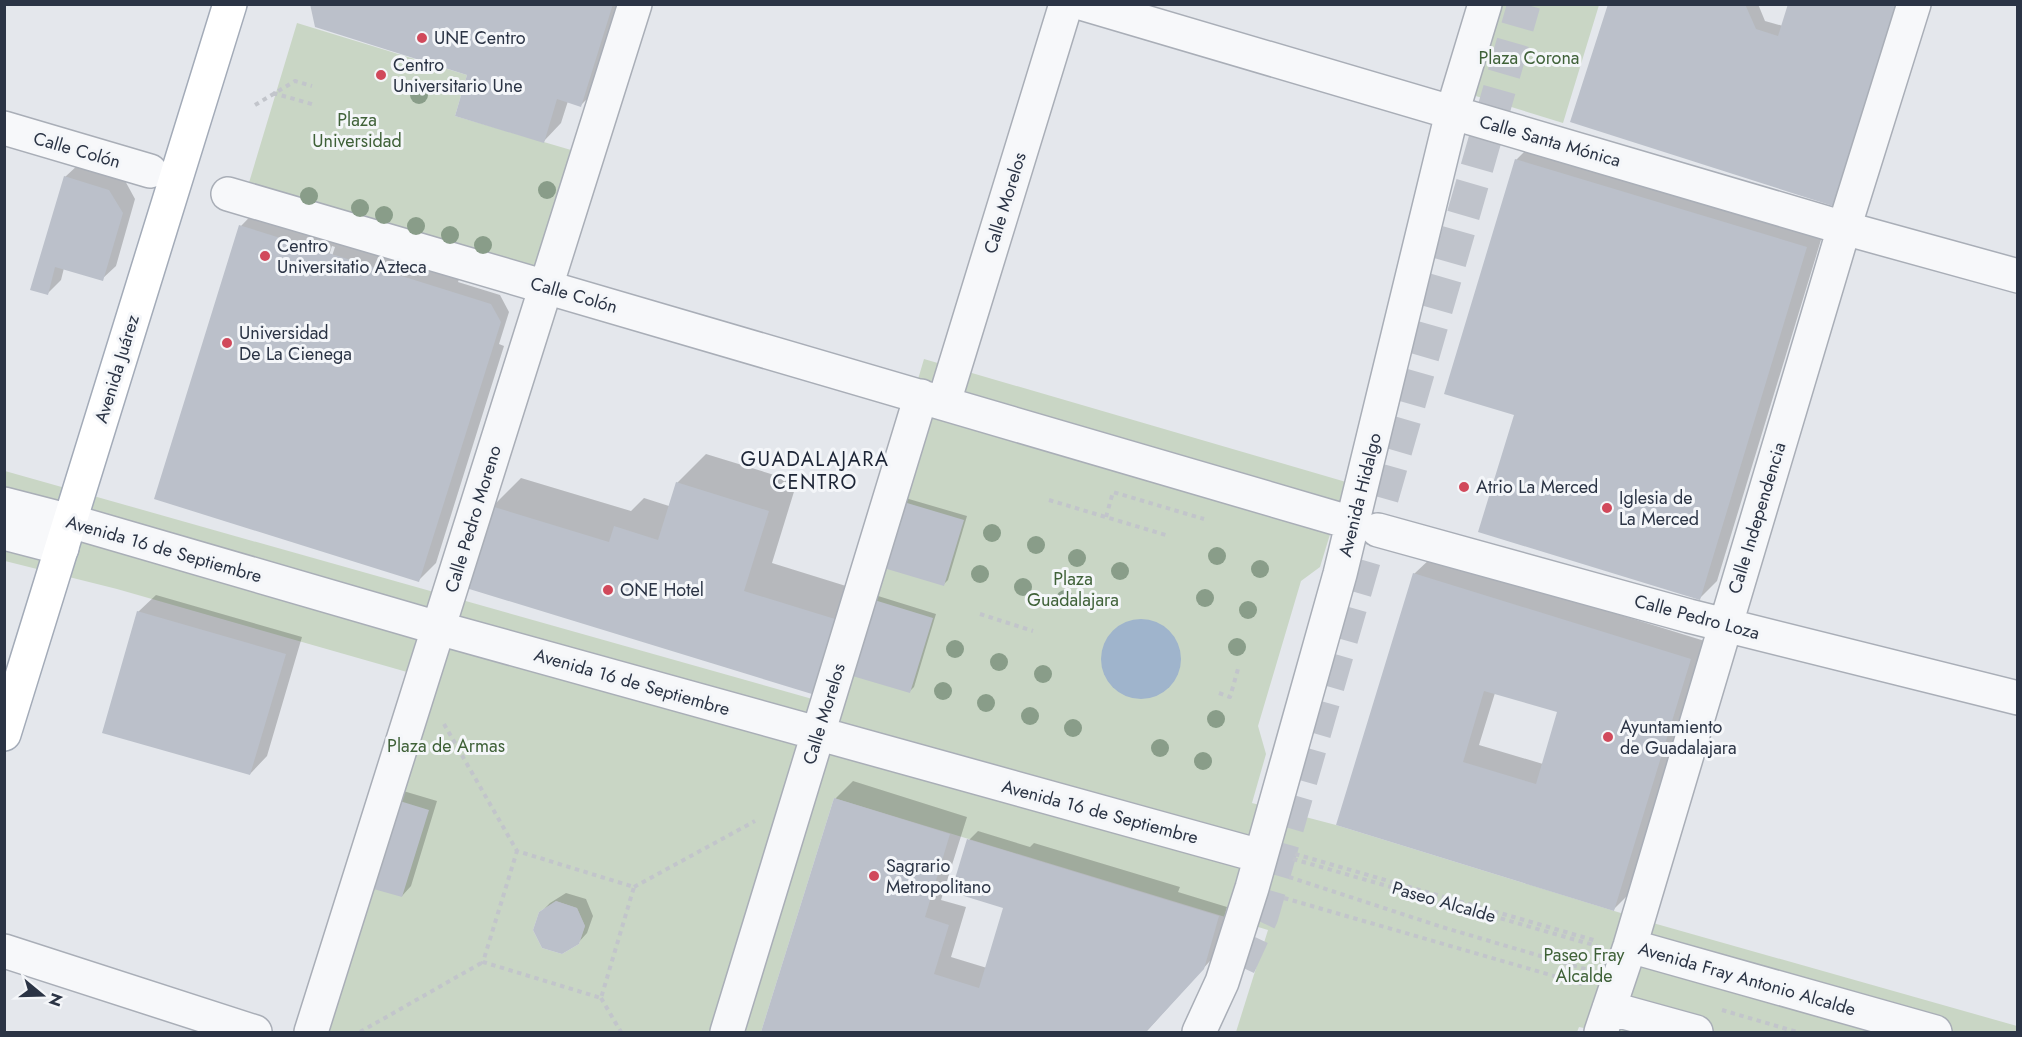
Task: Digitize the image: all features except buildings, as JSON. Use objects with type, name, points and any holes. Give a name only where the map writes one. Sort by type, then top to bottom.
[{"type":"main road","name":"Avenida Juárez","points":[[4,734],[230,4]]},
{"type":"street","name":"Calle Pedro Moreno","points":[[311,1032],[634,4]]},
{"type":"street","name":"Calle Morelos","points":[[727,1032],[817,734],[1066,4]]},
{"type":"street","name":"Calle Santa Mónica","points":[[1084,4],[1844,228],[2018,276]]},
{"type":"street","name":"Avenida Hidalgo","points":[[1206,1032],[1251,888],[1343,564],[1452,112],[1485,4]]},
{"type":"street","name":"Calle Independencia","points":[[1608,1011],[1844,228],[1853,184],[1914,4]]},
{"type":"street","name":"Calle Colón","points":[[4,128],[150,171]]},
{"type":"street","name":"Calle Colón","points":[[228,194],[1335,518]]},
{"type":"street","name":"Avenida 16 de Septiembre","points":[[4,488],[69,525]]},
{"type":"street","name":"Avenida 16 de Septiembre","points":[[4,504],[69,525],[817,734],[1260,854]]},
{"type":"street","name":"Avenida 16 de Septiembre","points":[[4,532],[69,525]]},
{"type":"street","name":"Calle Pedro Loza","points":[[1378,530],[1725,625],[2018,698]]},
{"type":"street","name":"Avenida Fray Antonio Alcalde","points":[[1628,950],[1935,1032]]},
{"type":"street","points":[[4,951],[255,1032]]},
{"type":"street","name":"Avenida Hidalgo","points":[[1199,1032],[1222,982]]},
{"type":"street","points":[[1608,1011],[1696,1032]]},
{"type":"path","points":[[255,105],[295,81],[312,86]]},
{"type":"path","points":[[273,93],[315,105]]},
{"type":"path","points":[[1106,517],[1113,492],[1204,519]]},
{"type":"path","points":[[1049,500],[1169,536]]},
{"type":"path","points":[[981,614],[1033,631]]},
{"type":"path","points":[[1219,693],[1230,697],[1238,669]]},
{"type":"path","points":[[421,684],[517,851],[634,887]]},
{"type":"path","points":[[600,998],[634,887],[798,798]]},
{"type":"path","points":[[360,1032],[483,962],[517,851]]},
{"type":"path","name":"Paseo Alcalde","points":[[1260,854],[1628,950]]},
{"type":"path","points":[[1251,888],[1608,1011]]},
{"type":"path","points":[[483,962],[600,998],[621,1032]]},
{"type":"green space","name":"Plaza Corona","points":[[1493,5],[1599,5],[1563,123],[1466,93]]},
{"type":"green space","name":"Plaza Universidad","points":[[297,23],[467,75],[455,116],[571,150],[535,272],[248,186]]},
{"type":"green space","points":[[924,359],[1346,482],[1320,567],[1301,581],[1258,726],[1266,754],[1252,803],[1336,825],[1653,923],[2017,1026],[2017,1032],[1604,1032],[1579,1027],[1577,1032],[1236,1032],[1268,930],[834,798],[761,1032],[303,1032],[296,1030],[407,672],[117,589],[5,561],[5,471],[823,702]],"holes":[[[556,901],[577,908],[585,926],[579,944],[562,954],[542,948],[533,930],[539,912]]]},
{"type":"water","points":[[1141,619],[1156,622],[1169,631],[1178,644],[1181,659],[1178,674],[1169,687],[1156,696],[1141,699],[1126,696],[1113,687],[1104,674],[1101,659],[1104,644],[1113,631],[1126,622]]},
{"type":"tunnel","points":[[1239,966],[1262,916],[1524,4]]},
{"type":"place","name":"UNE Centro","points":[[422,38]]},
{"type":"place","name":"Centro Universitario Une","points":[[381,75]]},
{"type":"place","name":"Centro Universitatio Azteca","points":[[265,256]]},
{"type":"place","name":"Universidad De La Cienega","points":[[227,343]]},
{"type":"place","name":"Atrio La Merced","points":[[1464,487]]},
{"type":"place","name":"Iglesia de La Merced","points":[[1607,508]]},
{"type":"place","name":"ONE Hotel","points":[[608,590]]},
{"type":"place","name":"Ayuntamiento de Guadalajara","points":[[1608,737]]},
{"type":"place","name":"Sagrario Metropolitano","points":[[874,876]]},
{"type":"district","name":"GUADALAJARA CENTRO","points":[[815,470]]},
{"type":"park label","name":"Plaza Guadalajara","points":[[1073,589]]},
{"type":"park label","name":"Plaza de Armas","points":[[446,746]]},
{"type":"park label","name":"Paseo Fray Alcalde","points":[[1584,965]]}]
